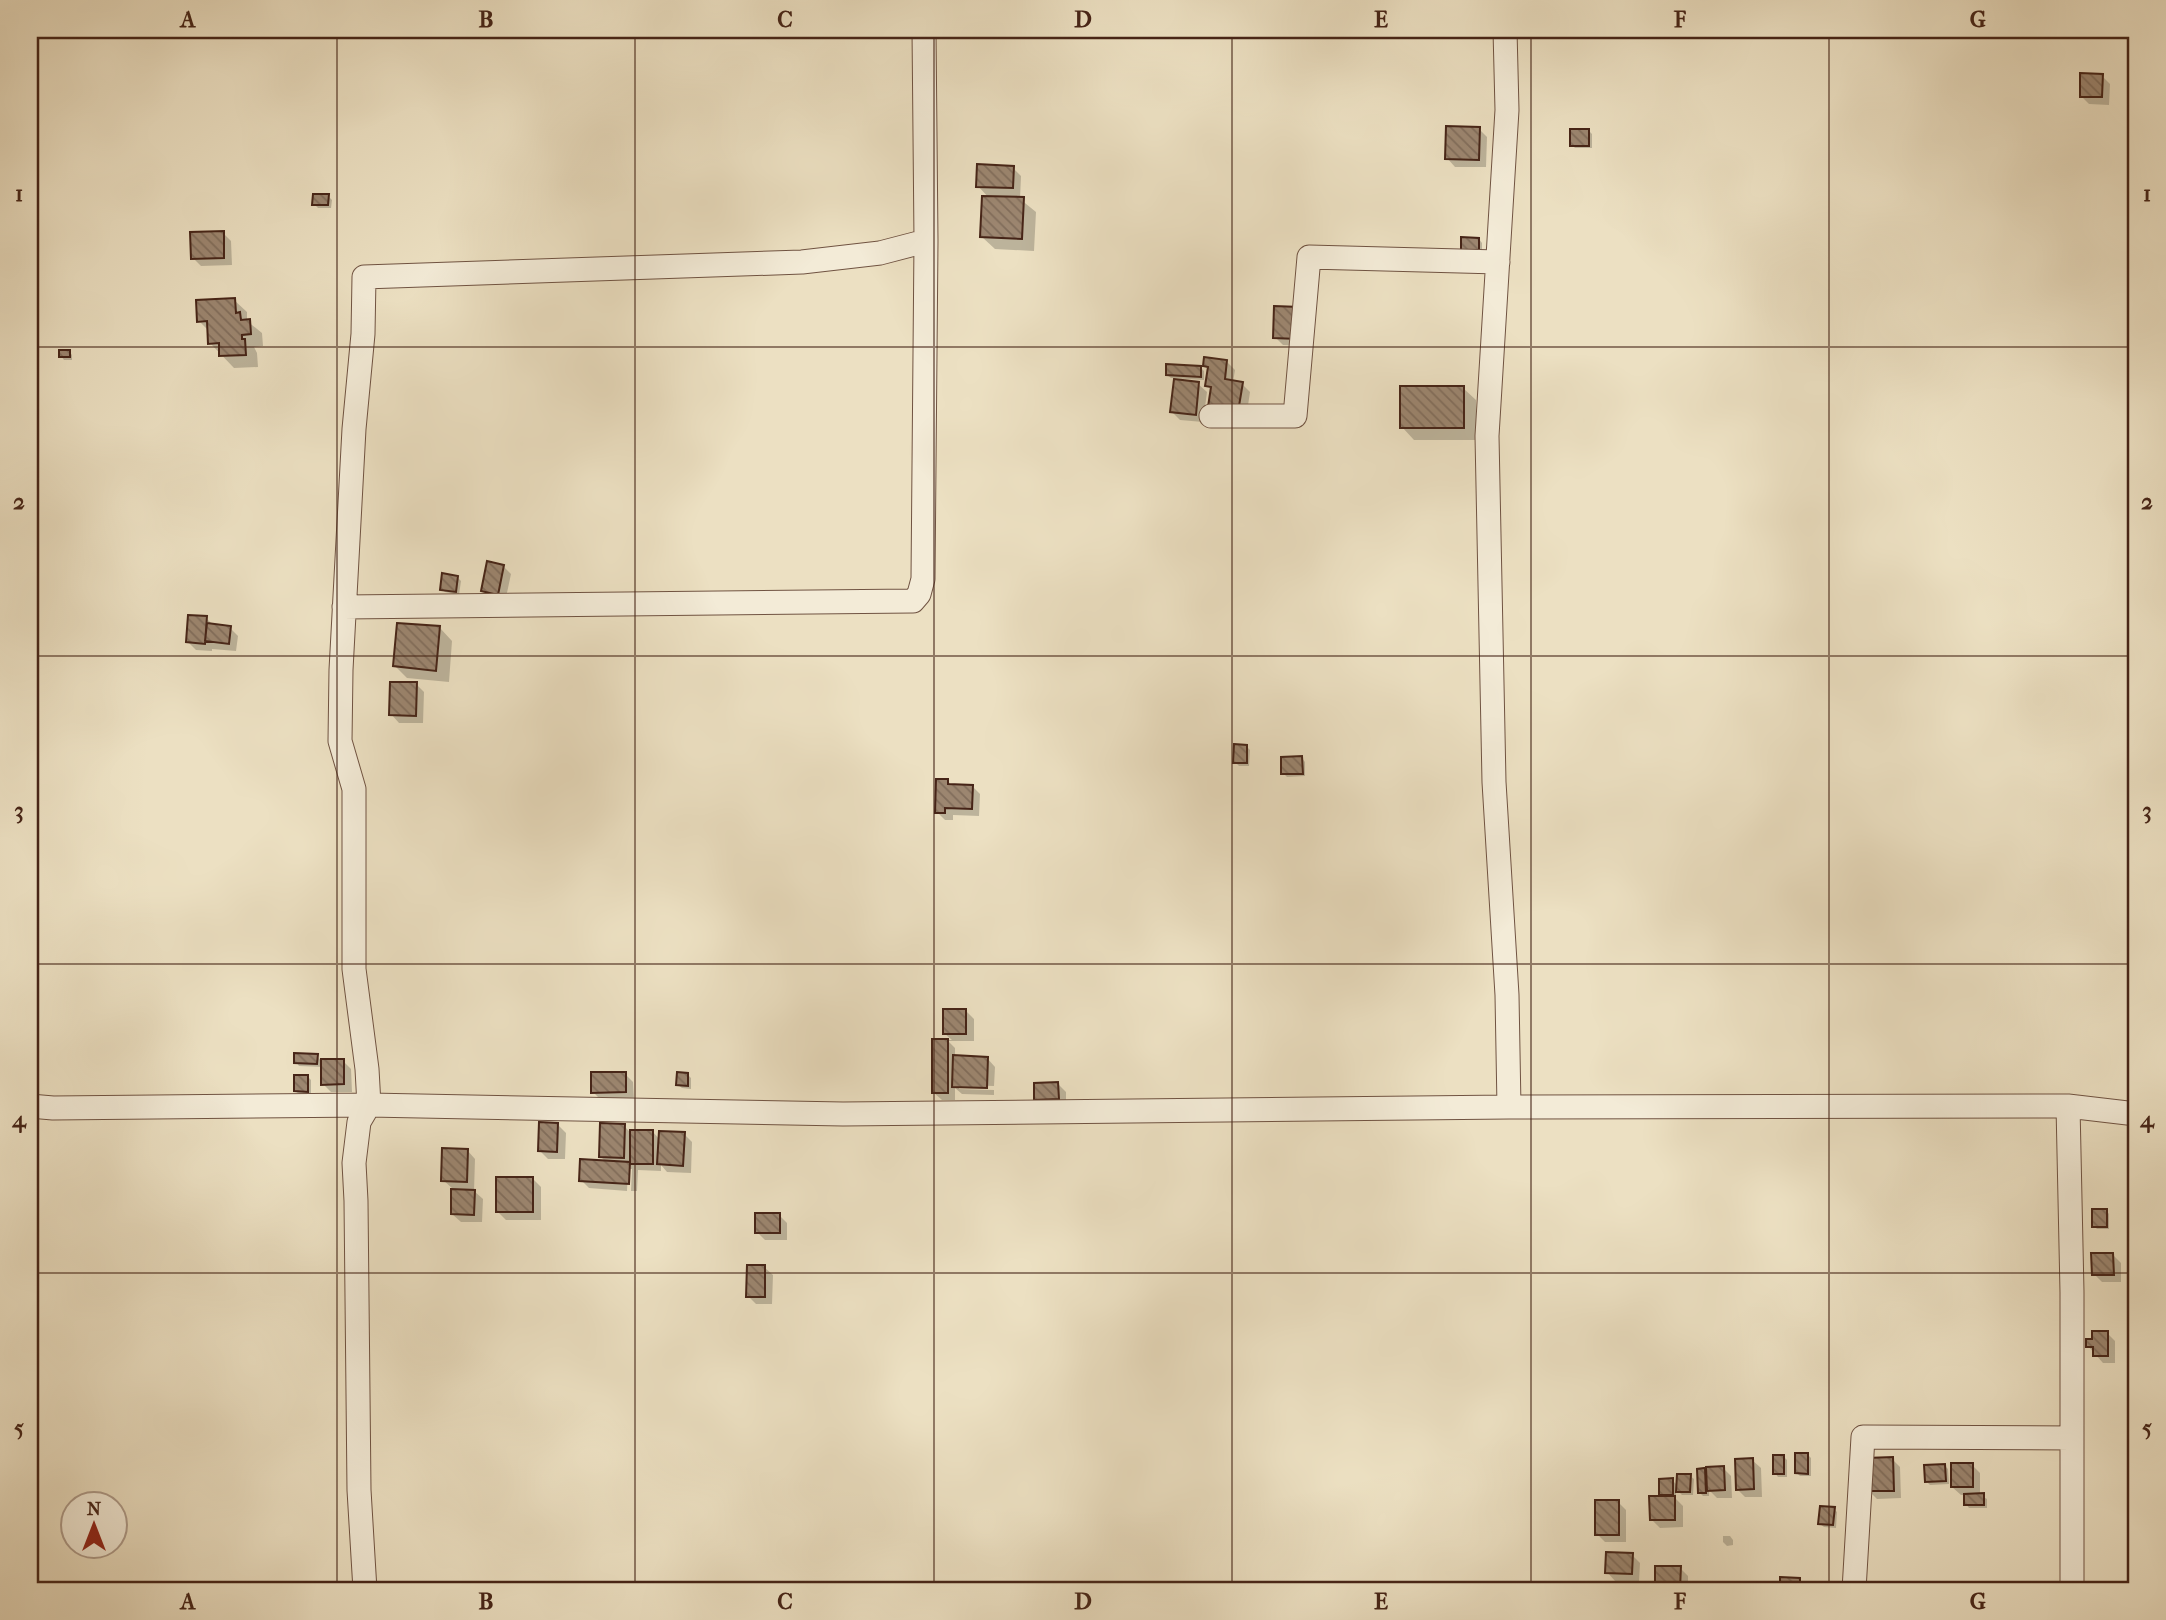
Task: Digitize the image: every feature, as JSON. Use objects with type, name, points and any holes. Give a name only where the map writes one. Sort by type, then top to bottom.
[{"type":"street","points":[[344,607],[913,601],[919,594],[923,579],[926,241],[924,30]]},
{"type":"street","points":[[1504,30],[1507,110],[1487,450],[1494,782],[1507,995],[1509,1107]]},
{"type":"street","points":[[365,1590],[359,1490],[354,1163],[359,1122],[369,1105],[368,1069],[354,969],[354,789],[340,741],[344,607],[354,429],[363,334],[364,277],[802,262],[880,253],[926,241]]},
{"type":"street","points":[[1211,416],[1295,416],[1309,257],[1498,262]]},
{"type":"street","points":[[30,1105],[53,1108],[369,1105],[843,1114],[1509,1107],[2068,1106],[2136,1114]]},
{"type":"street","points":[[2068,1106],[2072,1292],[2072,1590]]},
{"type":"street","points":[[1854,1590],[1863,1437],[2072,1438]]},
{"type":"building","points":[[2080,73],[2103,74],[2102,97],[2080,97]]},
{"type":"building","points":[[1446,126],[1480,127],[1479,160],[1445,159]]},
{"type":"building","points":[[1570,129],[1589,129],[1589,146],[1570,146]]},
{"type":"building","points":[[977,164],[1014,166],[1013,188],[976,187]]},
{"type":"building","points":[[313,194],[329,194],[328,205],[312,205]]},
{"type":"building","points":[[982,196],[1024,197],[1022,239],[980,237]]},
{"type":"building","points":[[224,231],[224,258],[191,259],[190,232]]},
{"type":"building","points":[[1461,237],[1479,238],[1479,254],[1461,254]]},
{"type":"building","points":[[235,298],[236,313],[240,312],[241,320],[250,319],[251,334],[242,335],[242,339],[245,339],[246,355],[219,356],[219,343],[208,344],[207,321],[197,322],[196,300]]},
{"type":"building","points":[[1274,306],[1300,307],[1298,339],[1273,338]]},
{"type":"building","points":[[59,350],[70,350],[70,357],[59,357]]},
{"type":"building","points":[[1204,357],[1227,360],[1225,379],[1243,382],[1238,412],[1208,407],[1211,387],[1205,386],[1208,367],[1203,366]]},
{"type":"building","points":[[1166,364],[1201,366],[1201,377],[1166,375]]},
{"type":"building","points":[[1174,379],[1199,382],[1196,415],[1170,412]]},
{"type":"building","points":[[1400,386],[1464,386],[1464,428],[1400,428]]},
{"type":"building","points":[[2128,451],[2136,451],[2136,475],[2128,475]]},
{"type":"building","points":[[487,561],[504,565],[498,595],[481,591]]},
{"type":"building","points":[[442,573],[458,576],[456,592],[440,590]]},
{"type":"building","points":[[188,615],[207,616],[205,644],[186,642]]},
{"type":"building","points":[[207,623],[231,626],[229,644],[205,641]]},
{"type":"building","points":[[397,623],[440,626],[436,671],[393,666]]},
{"type":"building","points":[[390,682],[417,682],[416,716],[389,715]]},
{"type":"building","points":[[1234,744],[1247,745],[1247,763],[1233,763]]},
{"type":"building","points":[[1302,756],[1303,774],[1281,774],[1281,757]]},
{"type":"building","points":[[936,779],[948,779],[948,784],[973,785],[972,809],[945,808],[945,813],[935,813]]},
{"type":"building","points":[[943,1009],[966,1009],[966,1034],[943,1034]]},
{"type":"building","points":[[932,1039],[948,1039],[948,1093],[932,1093]]},
{"type":"building","points":[[294,1053],[318,1054],[317,1064],[294,1063]]},
{"type":"building","points":[[953,1055],[988,1057],[987,1088],[952,1087]]},
{"type":"building","points":[[321,1059],[344,1059],[344,1084],[321,1085]]},
{"type":"building","points":[[591,1072],[626,1072],[626,1092],[591,1093]]},
{"type":"building","points":[[677,1072],[688,1073],[688,1086],[676,1085]]},
{"type":"building","points":[[294,1075],[308,1075],[308,1092],[294,1091]]},
{"type":"building","points":[[1058,1082],[1059,1099],[1034,1100],[1034,1083]]},
{"type":"building","points":[[539,1122],[558,1123],[557,1152],[538,1151]]},
{"type":"building","points":[[600,1123],[625,1124],[624,1158],[599,1157]]},
{"type":"building","points":[[630,1130],[653,1130],[653,1164],[630,1164]]},
{"type":"building","points":[[659,1131],[685,1132],[683,1166],[657,1164]]},
{"type":"building","points":[[442,1148],[468,1149],[467,1182],[441,1181]]},
{"type":"building","points":[[580,1159],[630,1162],[629,1184],[579,1181]]},
{"type":"building","points":[[496,1177],[533,1177],[533,1212],[496,1212]]},
{"type":"building","points":[[451,1189],[475,1190],[474,1215],[451,1214]]},
{"type":"building","points":[[2092,1209],[2107,1209],[2107,1227],[2092,1227]]},
{"type":"building","points":[[755,1213],[780,1213],[780,1233],[755,1233]]},
{"type":"building","points":[[2091,1253],[2113,1253],[2114,1275],[2092,1275]]},
{"type":"building","points":[[747,1265],[765,1265],[765,1297],[746,1297]]},
{"type":"building","points":[[2092,1331],[2108,1331],[2108,1356],[2093,1356],[2093,1347],[2086,1347],[2086,1339],[2092,1339]]},
{"type":"building","points":[[1795,1453],[1808,1453],[1808,1474],[1795,1473]]},
{"type":"building","points":[[1773,1455],[1784,1455],[1784,1474],[1773,1474]]},
{"type":"building","points":[[1893,1457],[1894,1491],[1867,1491],[1866,1458]]},
{"type":"building","points":[[1753,1458],[1754,1489],[1736,1490],[1735,1459]]},
{"type":"building","points":[[1951,1463],[1973,1463],[1973,1487],[1951,1487]]},
{"type":"building","points":[[1945,1464],[1946,1481],[1925,1482],[1924,1465]]},
{"type":"building","points":[[1724,1466],[1725,1490],[1707,1491],[1706,1467]]},
{"type":"building","points":[[1705,1468],[1706,1493],[1698,1493],[1697,1469]]},
{"type":"building","points":[[1677,1474],[1691,1474],[1690,1492],[1676,1492]]},
{"type":"building","points":[[1673,1478],[1673,1495],[1659,1495],[1659,1479]]},
{"type":"building","points":[[1984,1493],[1984,1505],[1964,1505],[1964,1494]]},
{"type":"building","points":[[1649,1496],[1675,1496],[1675,1520],[1650,1520]]},
{"type":"building","points":[[1595,1500],[1619,1500],[1619,1535],[1595,1535]]},
{"type":"building","points":[[1820,1506],[1835,1507],[1833,1525],[1818,1524]]},
{"type":"building","points":[[1606,1552],[1633,1553],[1632,1574],[1605,1573]]},
{"type":"building","points":[[1655,1566],[1681,1566],[1680,1589],[1655,1588]]},
{"type":"building","points":[[1780,1577],[1800,1578],[1800,1590],[1780,1590]]}]
